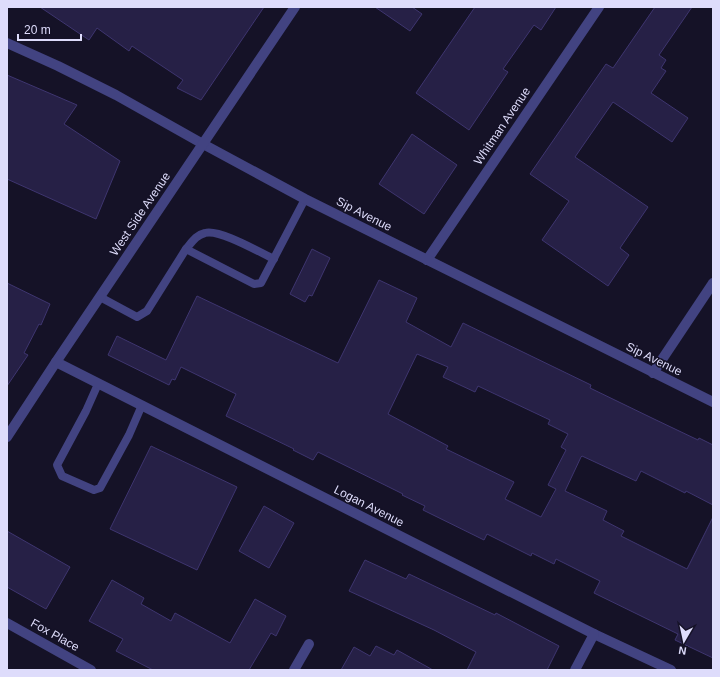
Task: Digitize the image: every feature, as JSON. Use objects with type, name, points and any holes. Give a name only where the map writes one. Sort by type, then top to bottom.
[{"type":"street","name":"West Side Avenue","points":[[7,437],[295,7]]},
{"type":"street","name":"Whitman Avenue","points":[[427,260],[599,7]]},
{"type":"street","name":"Sip Avenue","points":[[7,43],[103,88],[305,199],[713,402]]},
{"type":"street","points":[[653,373],[713,283]]},
{"type":"street","name":"Logan Avenue","points":[[56,362],[594,634],[612,641],[671,670]]},
{"type":"street","name":"Fox Place","points":[[7,623],[91,670]]},
{"type":"street","points":[[575,670],[594,634]]},
{"type":"street","points":[[294,670],[309,644]]},
{"type":"lane","points":[[186,249],[254,284],[262,283],[305,199]]},
{"type":"lane","points":[[100,297],[137,317],[147,311],[186,249],[195,238],[206,233],[221,234],[274,259]]},
{"type":"lane","points":[[98,384],[86,411],[57,465],[62,476],[94,490],[100,488],[129,434],[142,405]]},
{"type":"building","points":[[40,7],[264,7],[201,100],[177,88],[183,80],[132,46],[129,51],[97,28],[89,40]]},
{"type":"building","points":[[375,7],[412,7],[422,14],[410,31]]},
{"type":"building","points":[[475,7],[556,7],[541,30],[534,25],[503,69],[508,72],[469,130],[416,93]]},
{"type":"building","points":[[655,7],[692,7],[659,55],[666,60],[661,68],[666,71],[651,93],[688,118],[672,142],[613,102],[575,157],[648,207],[620,248],[629,255],[608,286],[542,240],[569,201],[530,174],[606,64],[613,68]]},
{"type":"building","points":[[7,75],[77,105],[64,124],[120,161],[96,219],[7,179]]},
{"type":"building","points":[[412,134],[457,165],[424,214],[379,184]]},
{"type":"building","points":[[312,249],[330,258],[312,296],[309,295],[305,302],[290,294]]},
{"type":"building","points":[[379,280],[417,298],[406,322],[451,347],[463,323],[591,385],[590,388],[698,440],[699,438],[713,445],[713,505],[641,471],[636,481],[582,456],[565,491],[607,511],[603,520],[624,531],[621,536],[687,569],[713,517],[713,658],[675,640],[678,634],[594,593],[600,581],[556,559],[554,564],[532,553],[531,556],[487,534],[484,540],[423,510],[425,506],[402,495],[403,494],[318,452],[313,460],[293,450],[294,449],[226,416],[236,394],[181,367],[175,380],[172,379],[169,385],[108,355],[117,336],[166,360],[197,296],[338,363]],"holes":[[[417,354],[448,367],[443,377],[475,392],[478,386],[550,420],[548,424],[568,434],[561,447],[566,450],[548,485],[556,489],[541,517],[505,499],[514,482],[446,449],[448,446],[388,414]]]},
{"type":"building","points":[[7,283],[50,304],[41,325],[39,324],[24,353],[28,355],[7,386]]},
{"type":"building","points":[[151,446],[237,487],[197,570],[110,529]]},
{"type":"building","points":[[264,506],[294,523],[269,568],[239,551]]},
{"type":"building","points":[[7,531],[70,567],[46,609],[7,587]]},
{"type":"building","points":[[365,560],[406,579],[409,574],[495,615],[496,613],[559,646],[547,670],[467,670],[476,652],[434,630],[349,591]]},
{"type":"building","points":[[112,580],[144,598],[141,604],[171,621],[175,613],[230,643],[255,599],[286,616],[276,636],[271,633],[249,670],[153,670],[116,651],[123,639],[89,621]]},
{"type":"building","points":[[376,646],[394,655],[397,650],[433,670],[341,670],[354,647],[370,656]]}]
